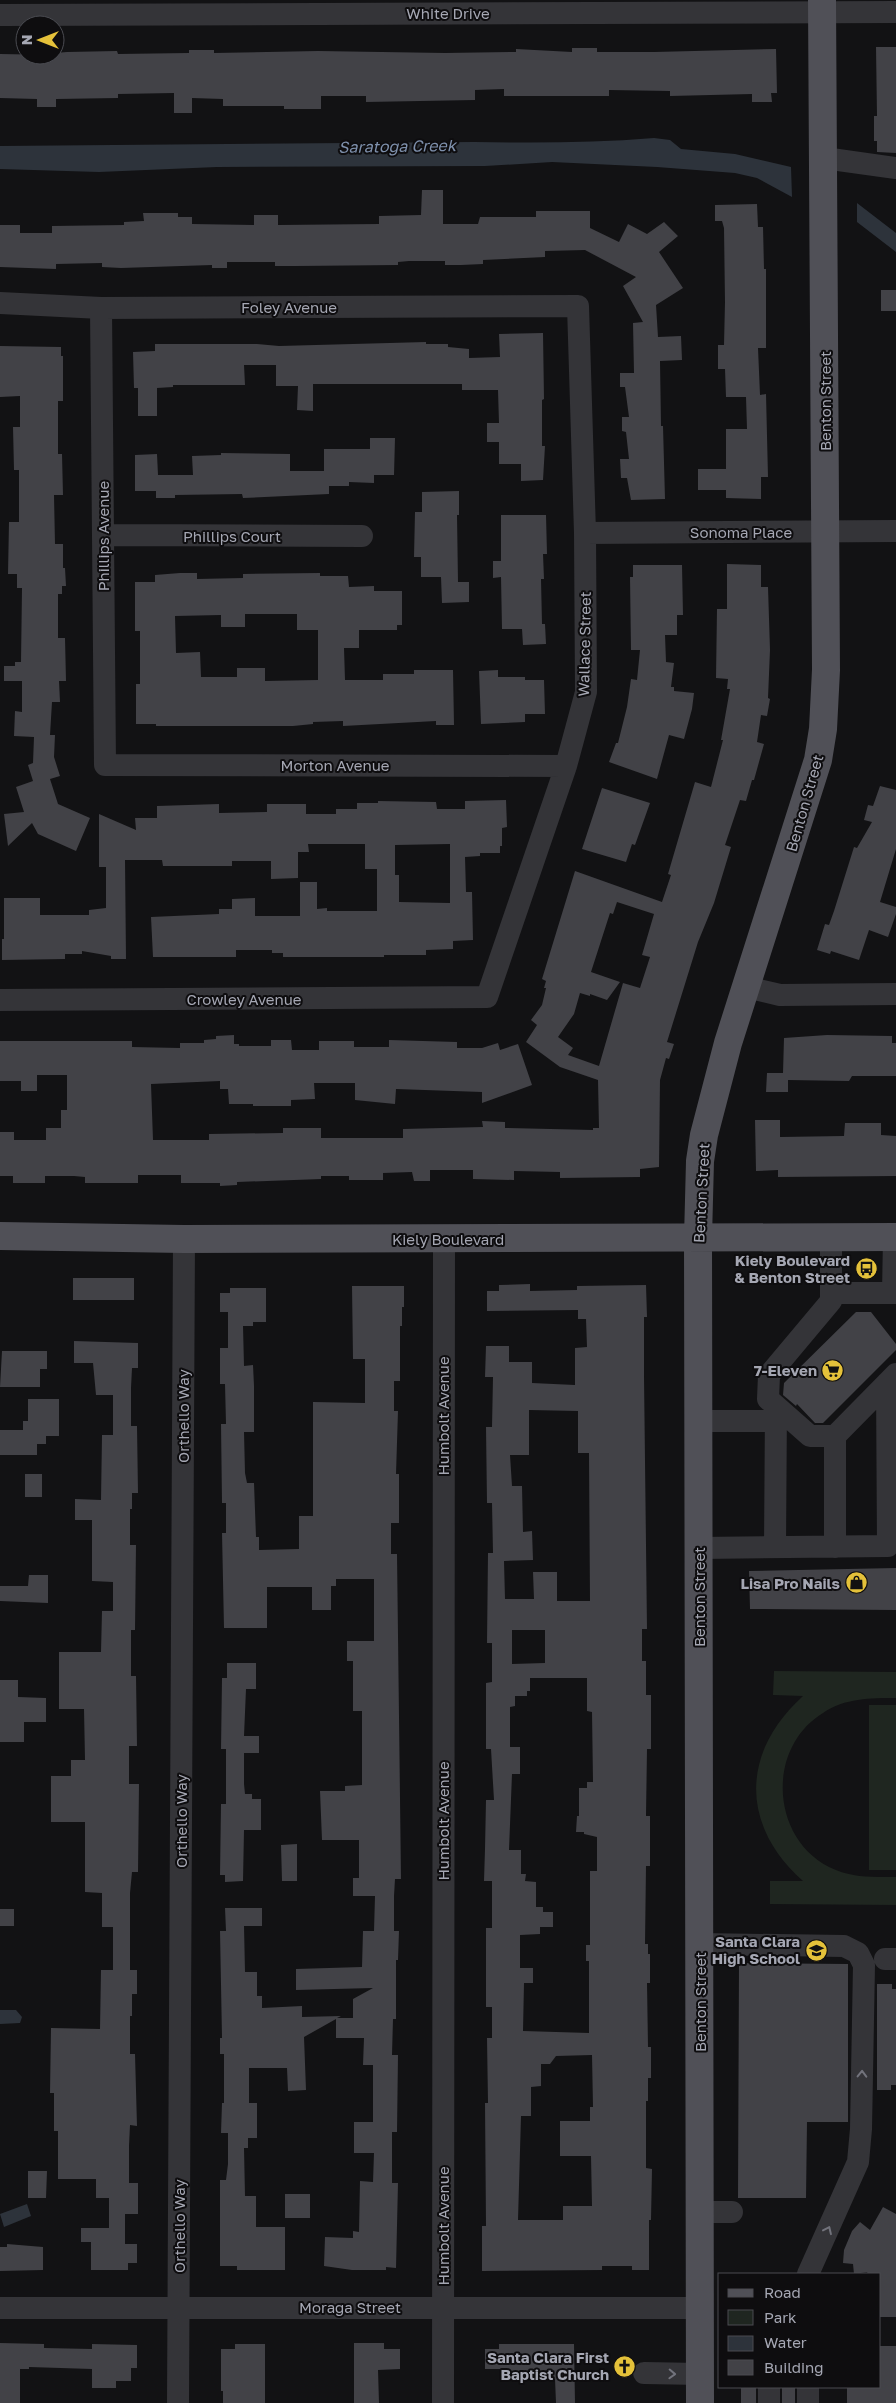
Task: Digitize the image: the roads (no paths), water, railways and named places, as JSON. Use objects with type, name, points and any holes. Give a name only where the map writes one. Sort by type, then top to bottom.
[{"type":"main road","name":"Benton Street","points":[[700,2403],[698,1238],[700,1161],[704,1134],[720,1071],[818,760],[826,695],[822,6]]},
{"type":"main road","name":"Kiely Boulevard","points":[[0,1236],[184,1239],[895,1237]]},
{"type":"street","name":"White Drive","points":[[0,15],[115,7],[822,6],[896,12]]},
{"type":"street","points":[[824,158],[896,168]]},
{"type":"street","name":"Foley Avenue","points":[[0,303],[101,308],[578,306]]},
{"type":"street","name":"Wallace Street","points":[[487,997],[566,766],[586,692],[585,533],[578,306]]},
{"type":"street","name":"Phillips Avenue","points":[[101,308],[105,765]]},
{"type":"street","name":"Sonoma Place","points":[[585,533],[896,531]]},
{"type":"street","name":"Phillips Court","points":[[103,535],[362,536]]},
{"type":"street","name":"Morton Avenue","points":[[105,765],[566,766]]},
{"type":"street","points":[[746,987],[780,995],[896,994]]},
{"type":"street","name":"Crowley Avenue","points":[[0,1000],[487,997]]},
{"type":"street","points":[[775,1547],[776,1414],[768,1399],[769,1375],[831,1301],[831,1237]]},
{"type":"street","points":[[831,1293],[895,1293],[895,1237]]},
{"type":"street","name":"Orthello Way","points":[[178,2403],[184,1239]]},
{"type":"street","name":"Humbolt Avenue","points":[[443,2403],[444,1239]]},
{"type":"street","points":[[835,1547],[835,1436],[892,1378]]},
{"type":"street","points":[[699,1548],[888,1546],[892,1378]]},
{"type":"street","points":[[699,1421],[776,1414],[810,1436],[835,1436]]},
{"type":"street","points":[[699,1944],[844,1946],[858,1953],[864,1965],[861,2128],[858,2162],[808,2273]]},
{"type":"street","points":[[700,2212],[732,2212]]},
{"type":"street","name":"Moraga Street","points":[[0,2308],[700,2308]]},
{"type":"street","points":[[644,2373],[700,2374]]},
{"type":"street","points":[[769,2388],[769,2403]]},
{"type":"street","points":[[808,2388],[808,2403]]},
{"type":"water","name":"Saratoga Creek","points":[[654,138],[670,140],[681,149],[735,154],[791,167],[792,197],[757,178],[735,173],[552,162],[485,166],[217,167],[99,172],[0,169],[0,146],[564,142]]},
{"type":"water","points":[[857,203],[896,233],[896,252],[857,222]]},
{"type":"water","points":[[0,2010],[16,2010],[22,2017],[20,2023],[0,2024]]},
{"type":"water","points":[[27,2204],[31,2216],[4,2227],[0,2214]]},
{"type":"place","name":"Kiely Boulevard & Benton Street","points":[[866,1269]]},
{"type":"place","name":"7-Eleven","points":[[833,1370]]},
{"type":"place","name":"Lisa Pro Nails","points":[[856,1583]]},
{"type":"place","name":"Santa Clara High School","points":[[816,1950]]},
{"type":"place","name":"Santa Clara First Baptist Church","points":[[625,2366]]}]
